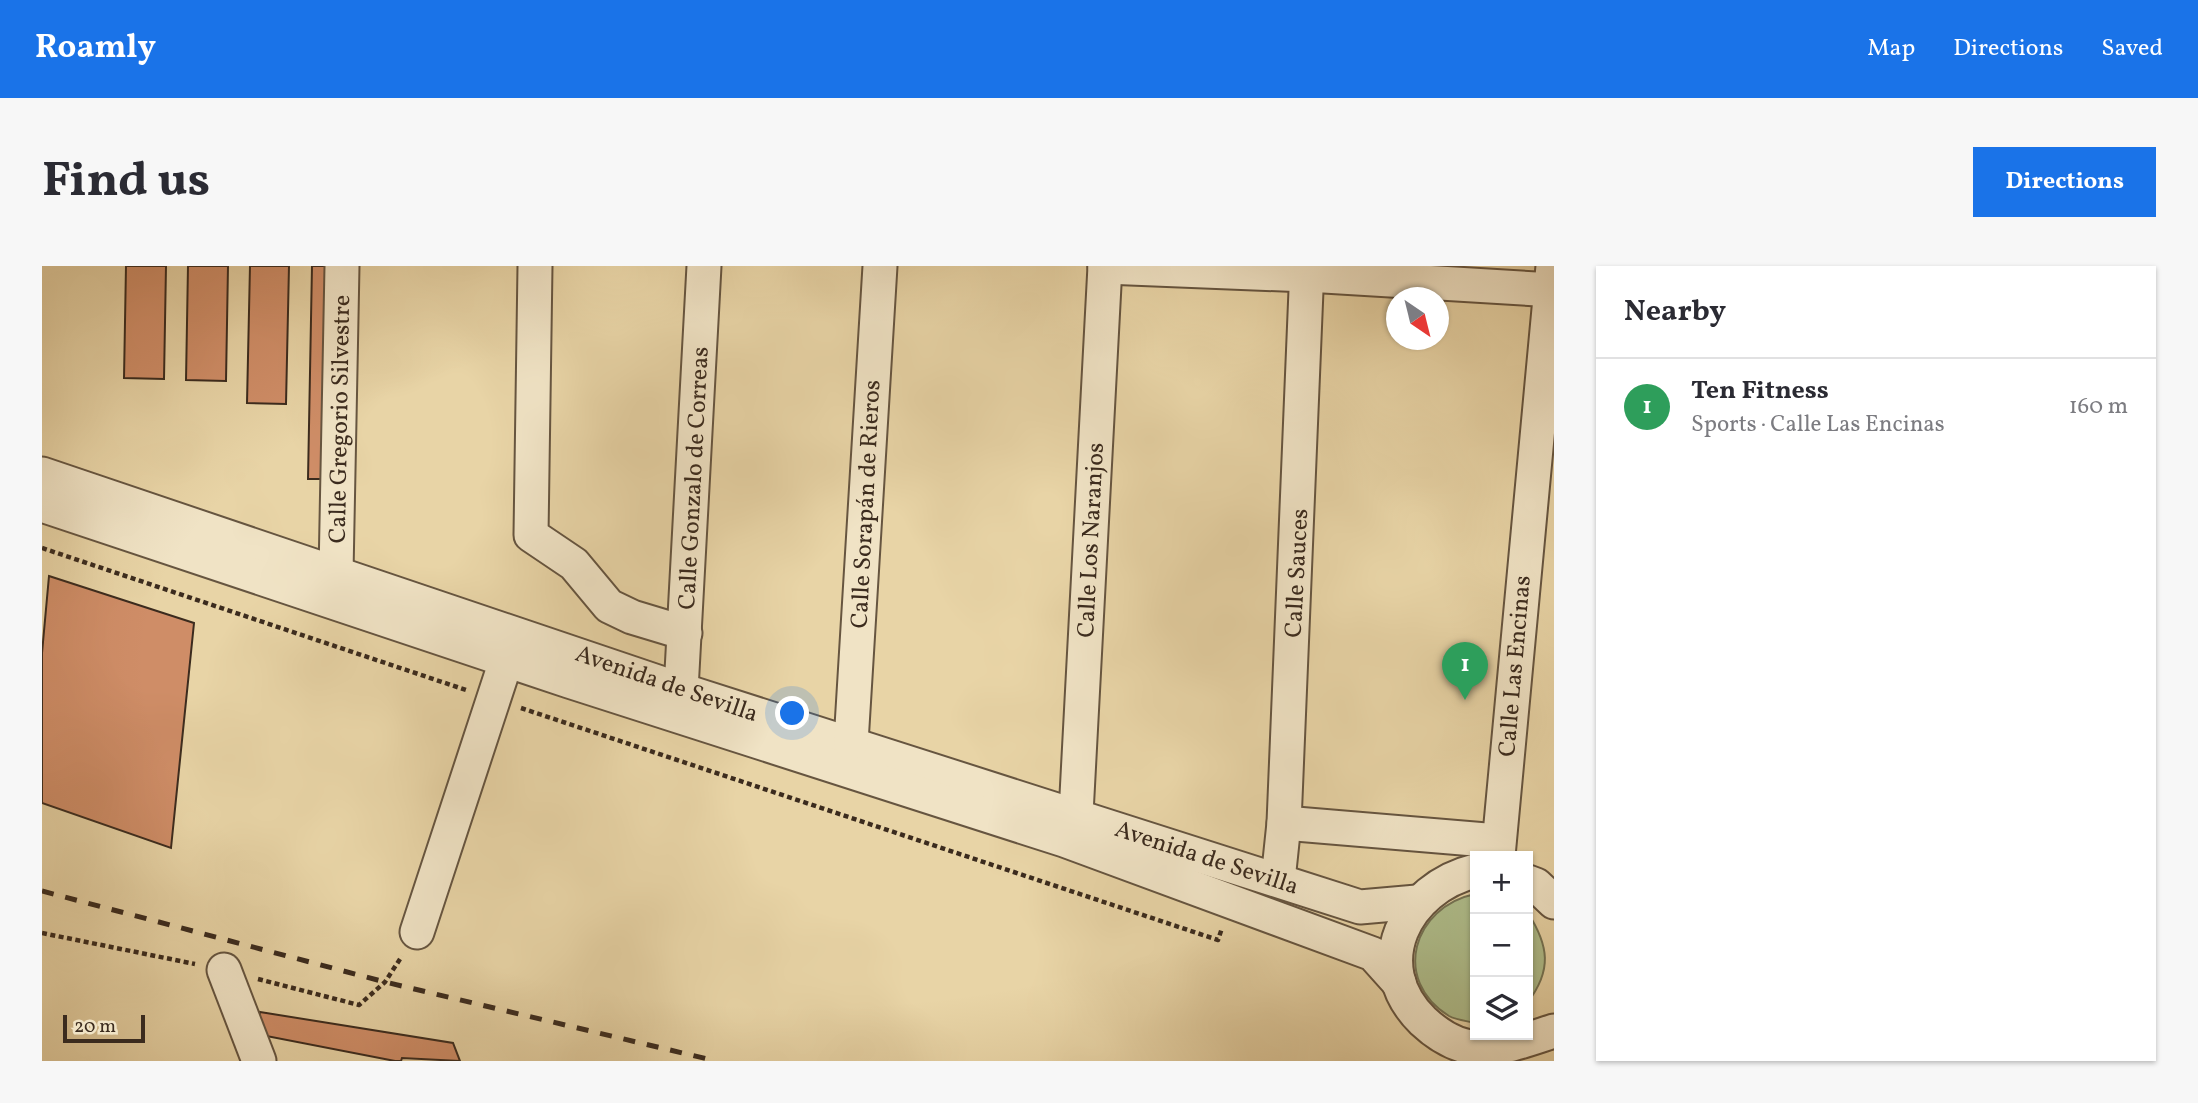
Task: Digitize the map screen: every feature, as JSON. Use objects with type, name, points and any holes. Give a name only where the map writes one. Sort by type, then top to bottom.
[{"type":"street","name":"Calle Gregorio Silvestre","points":[[337,573],[342,266]]},
{"type":"street","points":[[535,266],[531,536],[574,564],[609,606],[632,617],[685,633]]},
{"type":"street","name":"Calle Gonzalo de Correas","points":[[681,690],[704,266]]},
{"type":"street","name":"Calle Sorapán de Rieros","points":[[851,743],[880,266]]},
{"type":"street","points":[[1105,267],[1307,270],[1552,282]]},
{"type":"street","name":"Calle Los Naranjos","points":[[1076,814],[1105,267]]},
{"type":"street","name":"Calle Sauces","points":[[1278,880],[1284,823],[1307,270]]},
{"type":"street","name":"Calle Las Encinas","points":[[1498,849],[1552,282]]},
{"type":"street","name":"Avenida de Sevilla","points":[[42,474],[681,690],[1076,814],[1360,907],[1417,902]]},
{"type":"street","name":"Avenida de Sevilla","points":[[42,505],[506,661],[1064,840],[1238,902],[1373,954],[1399,983],[1413,1011],[1435,1032],[1450,1041],[1481,1048],[1554,1031]]},
{"type":"street","points":[[417,932],[506,661]]},
{"type":"street","points":[[1284,823],[1498,849]]},
{"type":"street","points":[[1399,983],[1399,940],[1402,928],[1417,902],[1451,877],[1470,872]]},
{"type":"street","points":[[1533,884],[1554,902]]},
{"type":"street","points":[[224,970],[258,1061]]},
{"type":"street","points":[[1520,1041],[1546,1024],[1554,1015]]},
{"type":"path","points":[[42,548],[1218,940]]},
{"type":"green space","points":[[1470,896],[1470,1022],[1449,1016],[1431,1001],[1420,984],[1415,965],[1417,946],[1424,929],[1437,913],[1454,901]]},
{"type":"green space","points":[[1533,922],[1544,947],[1545,958],[1533,994]]},
{"type":"building","points":[[126,266],[166,266],[164,379],[124,378]]},
{"type":"building","points":[[188,266],[228,266],[226,381],[186,380]]},
{"type":"building","points":[[250,266],[289,266],[286,404],[247,403]]},
{"type":"building","points":[[312,266],[332,266],[328,479],[308,479]]},
{"type":"building","points":[[49,576],[194,623],[171,848],[42,803],[42,653]]},
{"type":"building","points":[[260,1012],[453,1043],[460,1061],[402,1058],[401,1061],[395,1061],[256,1034]]},
{"type":"railway","points":[[42,891],[385,982],[716,1061]]},
{"type":"place","name":"Ten Fitness","points":[[1465,700]]}]
